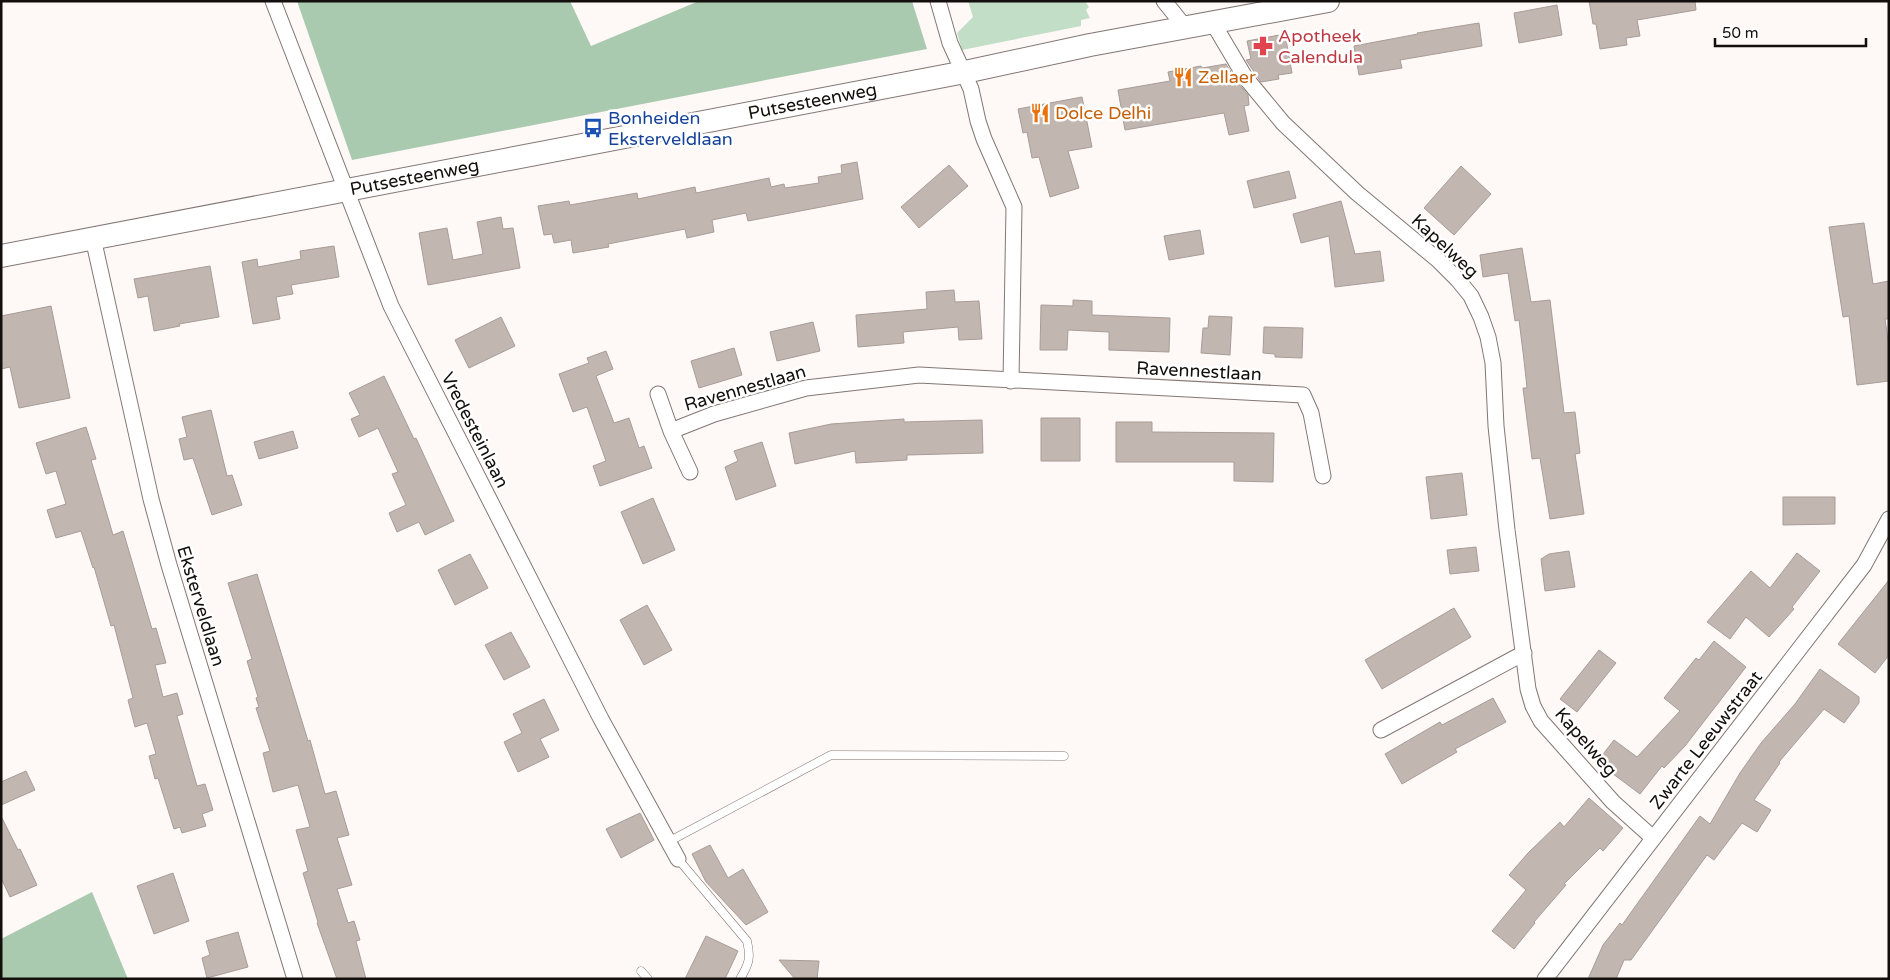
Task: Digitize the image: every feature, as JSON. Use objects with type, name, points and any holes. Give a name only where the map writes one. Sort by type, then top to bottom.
[{"type":"main road","name":"Putsesteenweg","points":[[1,256],[964,72],[1090,45],[1174,11],[1213,23],[1328,1]]},
{"type":"street","name":"Vredesteinlaan","points":[[273,1],[390,306],[601,719],[678,859]]},
{"type":"street","points":[[938,1],[950,42],[971,89],[984,139],[1014,207],[1011,381]]},
{"type":"street","name":"Kapelweg","points":[[1213,23],[1245,77],[1283,123],[1357,193],[1438,260],[1471,296],[1488,337],[1493,363],[1496,426],[1502,483],[1528,689],[1533,706],[1541,721],[1613,802],[1653,838]]},
{"type":"street","name":"Eksterveldlaan","points":[[93,238],[151,499],[168,564],[295,979]]},
{"type":"street","name":"Ravennestlaan","points":[[671,431],[714,414],[806,388],[919,375],[1302,395],[1311,413],[1322,476]]},
{"type":"street","name":"Ravennestlaan","points":[[658,394],[671,431],[690,472]]},
{"type":"street","name":"Zwarte Leeuwstraat","points":[[1545,979],[1864,565],[1889,519]]},
{"type":"street","points":[[1381,730],[1524,653]]},
{"type":"lane","points":[[668,842],[832,754],[1064,756]]},
{"type":"lane","points":[[678,859],[747,941],[750,956],[746,969],[740,979]]},
{"type":"lane","points":[[641,971],[648,979]]},
{"type":"green space","points":[[297,1],[570,1],[591,46],[699,1],[912,1],[927,49],[352,160]]},
{"type":"green space","points":[[968,1],[1085,1],[1089,7],[1086,10],[1090,18],[1081,20],[1081,26],[962,50],[957,33],[973,17]]},
{"type":"green space","points":[[92,892],[128,979],[1,979],[1,939]]},
{"type":"building","points":[[1589,1],[1695,1],[1696,10],[1637,20],[1640,36],[1626,38],[1627,45],[1600,49],[1596,24],[1593,24]]},
{"type":"building","points":[[1557,5],[1562,35],[1519,43],[1514,13]]},
{"type":"building","points":[[1479,23],[1482,46],[1400,60],[1402,68],[1359,75],[1354,46]]},
{"type":"building","points":[[1285,34],[1292,73],[1278,75],[1279,79],[1261,82],[1246,60],[1251,59],[1247,41]]},
{"type":"building","points":[[1226,64],[1248,95],[1249,105],[1244,106],[1249,131],[1229,135],[1224,113],[1125,130],[1118,90],[1170,81],[1168,72]]},
{"type":"building","points":[[1082,97],[1092,147],[1068,151],[1079,188],[1050,197],[1039,157],[1032,158],[1027,132],[1023,133],[1018,109]]},
{"type":"building","points":[[857,162],[863,199],[748,221],[746,213],[712,220],[714,232],[687,238],[685,229],[608,244],[609,247],[573,253],[571,240],[554,243],[552,234],[544,235],[538,206],[569,201],[570,205],[637,193],[638,199],[695,187],[696,193],[769,178],[771,187],[784,184],[785,188],[819,183],[818,177],[842,173],[841,165]]},
{"type":"building","points":[[949,165],[968,186],[919,228],[901,207]]},
{"type":"building","points":[[1461,166],[1491,194],[1454,235],[1424,208]]},
{"type":"building","points":[[1289,171],[1296,198],[1254,208],[1247,181]]},
{"type":"building","points":[[1341,201],[1355,254],[1380,251],[1384,281],[1335,287],[1329,236],[1301,243],[1293,214]]},
{"type":"building","points":[[501,217],[503,229],[513,228],[520,268],[428,285],[419,233],[447,228],[453,260],[483,254],[477,222]]},
{"type":"building","points":[[1864,223],[1873,284],[1889,281],[1889,319],[1885,319],[1889,348],[1889,381],[1857,385],[1849,316],[1843,317],[1829,227]]},
{"type":"building","points":[[1200,230],[1204,254],[1169,260],[1164,236]]},
{"type":"building","points":[[334,246],[339,277],[291,285],[293,294],[276,297],[280,319],[253,324],[242,262],[257,259],[258,267],[301,259],[300,251]]},
{"type":"building","points":[[1522,248],[1531,302],[1550,300],[1564,413],[1575,412],[1580,453],[1575,454],[1584,514],[1550,519],[1540,458],[1532,459],[1523,388],[1527,388],[1519,320],[1515,321],[1508,273],[1483,277],[1480,255]]},
{"type":"building","points":[[210,266],[219,317],[179,324],[180,326],[154,331],[148,296],[138,298],[134,279]]},
{"type":"building","points":[[954,290],[955,302],[979,301],[982,339],[959,340],[958,327],[903,332],[904,343],[858,347],[856,315],[927,309],[926,292]]},
{"type":"building","points":[[1073,300],[1092,301],[1092,315],[1170,318],[1169,352],[1109,350],[1109,332],[1068,330],[1067,350],[1040,350],[1041,305],[1073,306]]},
{"type":"building","points":[[51,306],[70,398],[19,408],[10,367],[1,369],[1,316]]},
{"type":"building","points":[[1209,316],[1232,317],[1230,355],[1201,353],[1203,328],[1208,328]]},
{"type":"building","points":[[501,317],[515,346],[469,368],[455,340]]},
{"type":"building","points":[[813,322],[820,351],[777,361],[770,332]]},
{"type":"building","points":[[1264,327],[1303,328],[1302,358],[1275,357],[1275,354],[1263,353]]},
{"type":"building","points":[[734,348],[742,375],[699,388],[691,361]]},
{"type":"building","points":[[606,351],[613,369],[596,376],[614,423],[629,418],[639,448],[644,446],[652,468],[600,486],[593,466],[606,461],[587,407],[573,412],[559,374],[589,363],[587,358]]},
{"type":"building","points":[[384,376],[414,439],[416,438],[454,521],[425,535],[419,522],[397,532],[389,513],[406,505],[392,474],[398,472],[378,428],[359,437],[351,419],[360,415],[349,393]]},
{"type":"building","points":[[211,410],[227,476],[232,475],[242,505],[212,515],[193,458],[184,460],[179,439],[187,437],[182,417]]},
{"type":"building","points":[[1041,418],[1080,418],[1080,461],[1041,461]]},
{"type":"building","points":[[904,419],[904,422],[982,420],[983,453],[907,455],[907,460],[856,463],[855,451],[795,464],[789,433],[831,424]]},
{"type":"building","points":[[1116,422],[1152,422],[1152,432],[1274,433],[1273,482],[1234,481],[1234,462],[1116,462]]},
{"type":"building","points":[[86,427],[96,459],[91,460],[113,535],[123,531],[152,629],[156,628],[166,663],[155,665],[163,697],[177,693],[183,714],[177,716],[197,786],[205,784],[213,810],[202,814],[206,826],[182,833],[180,827],[174,829],[158,778],[155,779],[149,756],[156,754],[147,723],[135,727],[128,700],[133,698],[114,625],[111,626],[94,567],[81,531],[56,538],[47,510],[66,504],[56,471],[46,474],[36,443]]},
{"type":"building","points":[[293,431],[298,448],[259,459],[254,442]]},
{"type":"building","points":[[762,442],[776,486],[736,500],[725,467],[738,461],[734,451]]},
{"type":"building","points":[[1462,473],[1467,515],[1431,519],[1426,477]]},
{"type":"building","points":[[1783,497],[1835,497],[1835,524],[1783,525]]},
{"type":"building","points":[[653,498],[675,550],[643,564],[621,512]]},
{"type":"building","points":[[1476,547],[1479,571],[1450,574],[1447,550]]},
{"type":"building","points":[[1569,551],[1575,587],[1545,591],[1541,559],[1549,554]]},
{"type":"building","points":[[1797,553],[1820,571],[1792,607],[1794,609],[1769,637],[1746,617],[1730,639],[1707,622],[1751,571],[1770,588]]},
{"type":"building","points":[[470,554],[488,588],[455,605],[438,570]]},
{"type":"building","points":[[257,574],[308,741],[310,740],[325,794],[336,791],[349,835],[337,838],[352,885],[337,889],[348,923],[354,921],[360,940],[356,941],[366,979],[337,979],[317,923],[303,873],[308,871],[296,830],[310,827],[298,785],[273,792],[263,753],[270,751],[256,708],[259,707],[256,698],[258,697],[247,661],[252,659],[228,583]]},
{"type":"building","points":[[1889,580],[1889,655],[1875,673],[1838,644]]},
{"type":"building","points":[[647,605],[672,650],[644,665],[620,620]]},
{"type":"building","points":[[1454,608],[1471,637],[1382,689],[1365,660]]},
{"type":"building","points":[[511,632],[530,667],[504,680],[485,645]]},
{"type":"building","points":[[1714,641],[1746,667],[1685,746],[1664,768],[1662,766],[1640,794],[1597,762],[1614,740],[1637,757],[1680,711],[1664,698],[1696,658],[1699,660]]},
{"type":"building","points":[[1599,650],[1616,663],[1577,712],[1560,699]]},
{"type":"building","points":[[1820,669],[1859,697],[1859,703],[1844,723],[1824,709],[1779,762],[1754,800],[1771,810],[1757,832],[1742,823],[1714,860],[1707,855],[1631,960],[1624,960],[1616,979],[1588,979],[1603,945],[1620,923],[1622,925],[1700,816],[1710,824],[1740,773],[1761,743],[1795,704]]},
{"type":"building","points":[[1493,698],[1506,722],[1455,749],[1457,752],[1402,784],[1385,754],[1440,722],[1442,725]]},
{"type":"building","points":[[544,699],[559,730],[540,739],[549,757],[518,772],[504,742],[522,733],[513,714]]},
{"type":"building","points":[[26,771],[35,790],[1,805],[1,782]]},
{"type":"building","points":[[1589,798],[1623,828],[1603,851],[1600,848],[1564,884],[1566,885],[1534,922],[1514,949],[1492,931],[1526,890],[1509,875],[1528,853],[1560,822],[1564,827]]},
{"type":"building","points":[[640,813],[654,840],[621,858],[606,829]]},
{"type":"building","points":[[1,816],[18,850],[20,849],[37,885],[10,897],[1,878]]},
{"type":"building","points":[[710,845],[728,878],[743,869],[768,912],[746,925],[706,882],[692,854]]},
{"type":"building","points":[[173,873],[189,921],[154,934],[137,886]]},
{"type":"building","points":[[238,932],[248,967],[207,978],[202,958],[210,955],[206,941]]},
{"type":"building","points":[[706,936],[738,951],[725,979],[685,979]]},
{"type":"building","points":[[779,960],[819,961],[817,979],[795,979]]},
{"type":"place","name":"Apotheek Calendula","points":[[1263,46]]},
{"type":"place","name":"Zellaer","points":[[1183,77]]},
{"type":"place","name":"Dolce Delhi","points":[[1040,113]]},
{"type":"place","name":"Bonheiden Eksterveldlaan","points":[[593,128]]}]
